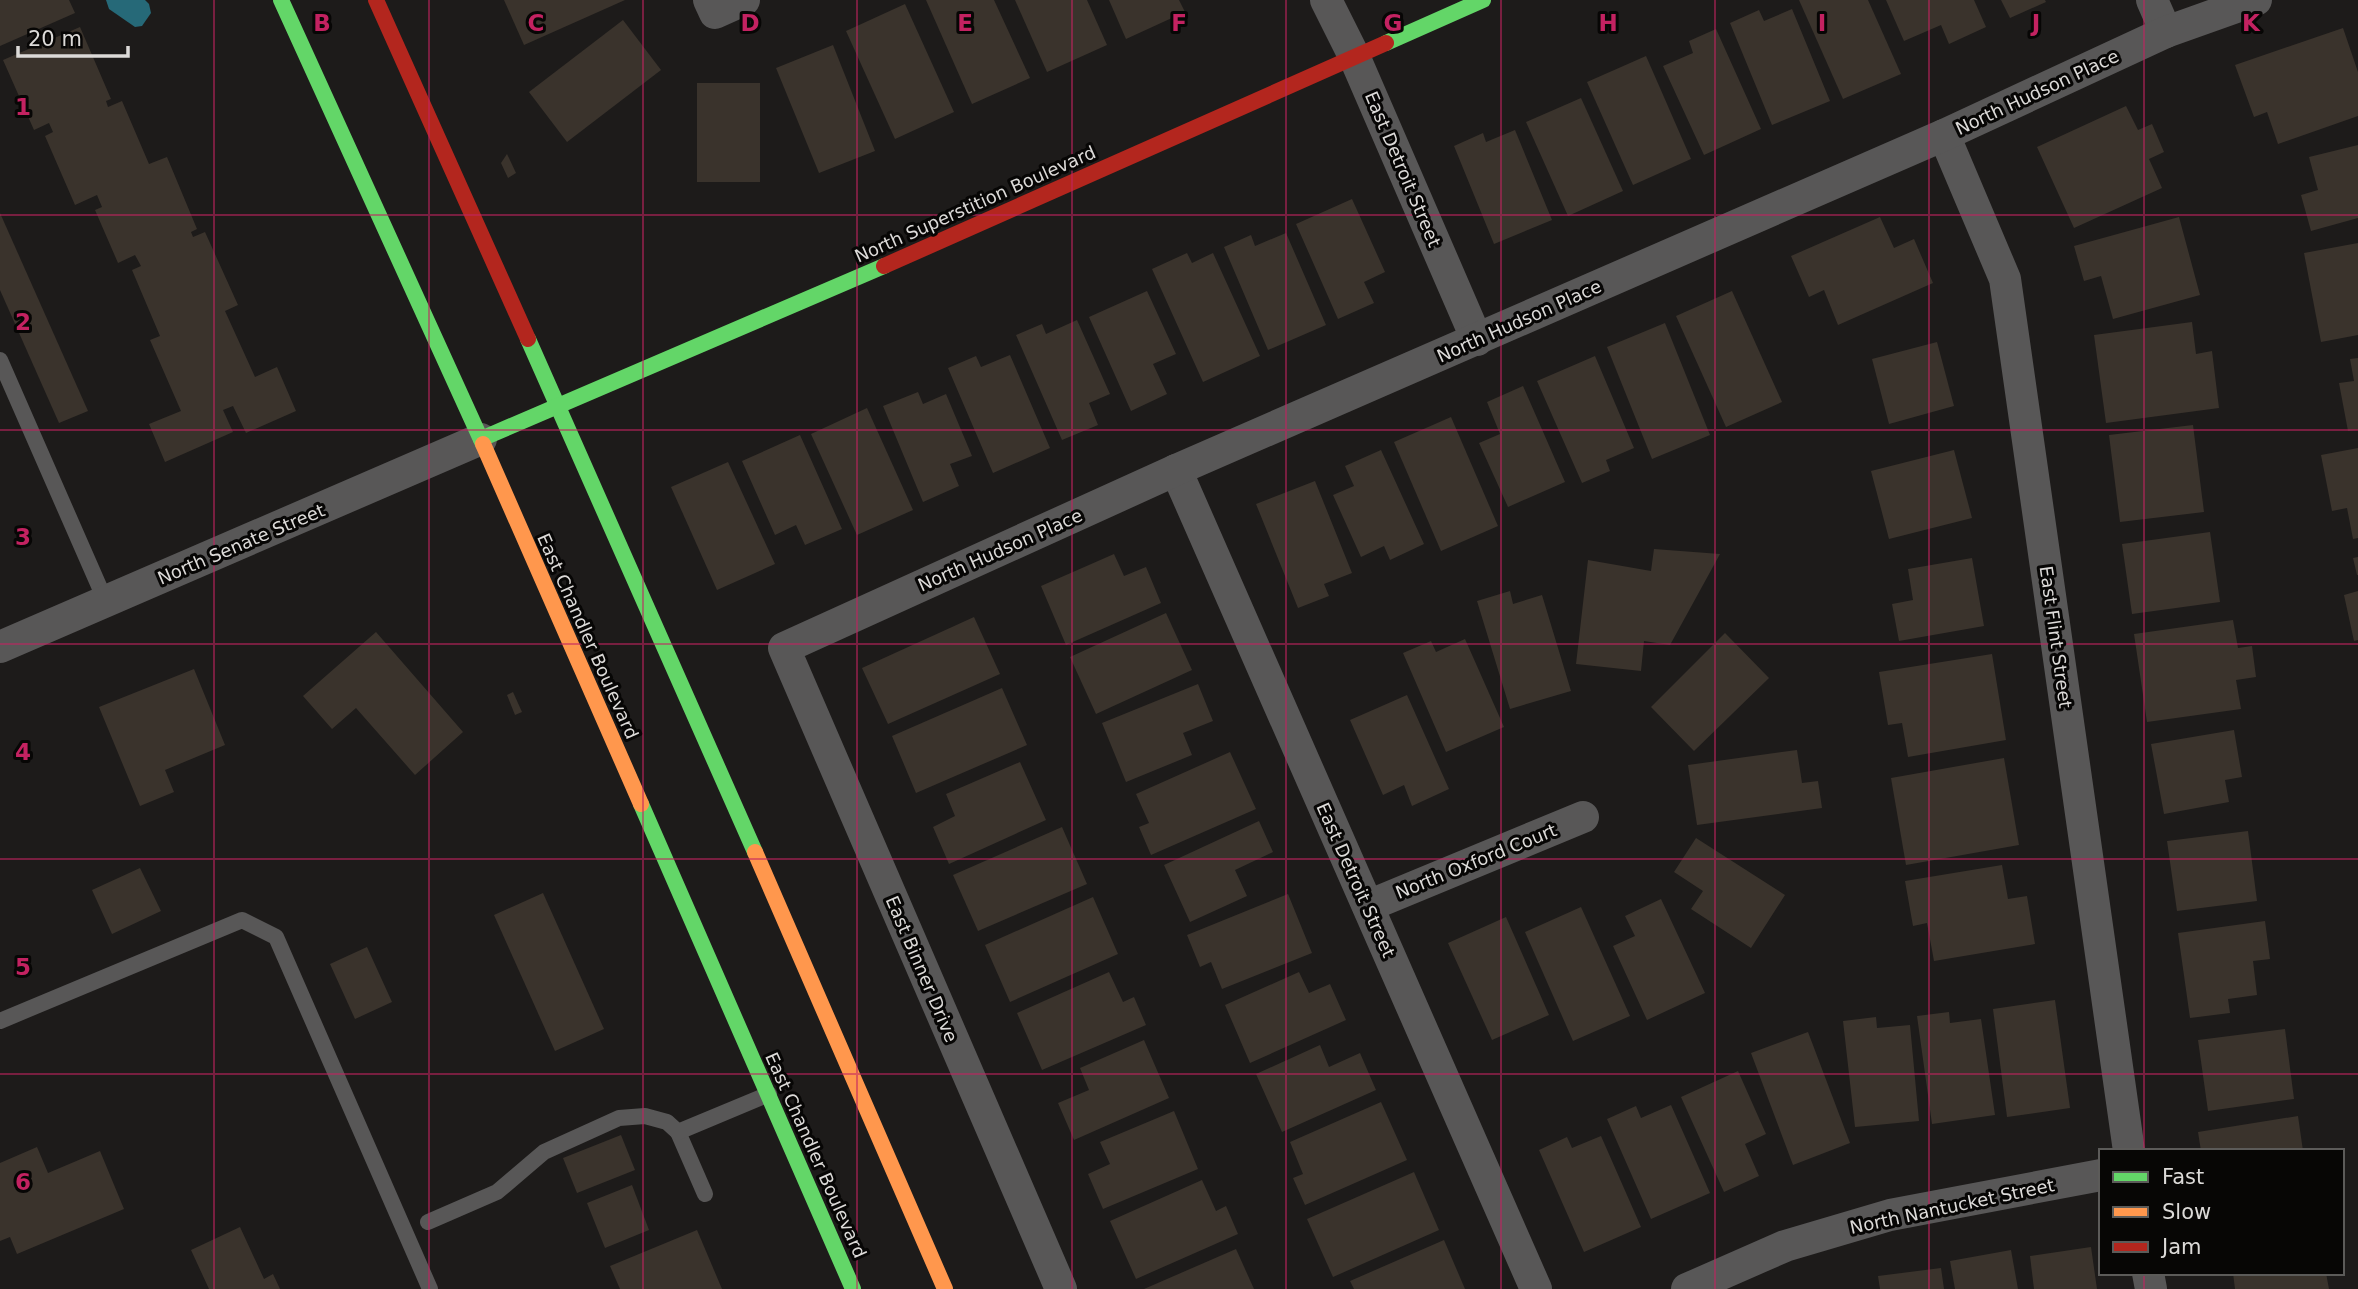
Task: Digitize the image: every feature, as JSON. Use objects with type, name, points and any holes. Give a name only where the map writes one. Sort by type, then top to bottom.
[{"type":"main road","name":"East Chandler Boulevard","points":[[281,0],[481,439],[853,1289]]},
{"type":"main road","points":[[376,0],[674,666],[945,1289]]},
{"type":"main road","name":"North Superstition Boulevard","points":[[481,439],[804,301],[1483,0]]},
{"type":"street","points":[[712,6],[744,0]]},
{"type":"street","name":"East Detroit Street","points":[[1326,0],[1354,56],[1477,340]]},
{"type":"street","points":[[2152,0],[2166,32]]},
{"type":"street","name":"North Hudson Place","points":[[784,648],[1176,470],[1944,135],[2166,32],[2256,0]]},
{"type":"street","name":"East Flint Street","points":[[1944,135],[2005,279],[2129,1149]]},
{"type":"street","name":"North Senate Street","points":[[0,647],[481,439]]},
{"type":"street","name":"East Detroit Street","points":[[1176,470],[1536,1289]]},
{"type":"street","name":"East Binner Drive","points":[[784,648],[1061,1289]]},
{"type":"street","name":"North Oxford Court","points":[[1368,906],[1583,817]]},
{"type":"street","name":"North Nantucket Street","points":[[1687,1289],[1785,1246],[1890,1215],[2099,1175]]},
{"type":"lane","points":[[0,360],[106,601]]},
{"type":"lane","points":[[0,1021],[242,920],[276,937],[430,1289]]},
{"type":"lane","points":[[678,1132],[769,1094]]},
{"type":"lane","points":[[428,1222],[497,1192],[544,1152],[619,1118],[645,1116],[667,1122],[678,1132],[705,1194]]},
{"type":"water","points":[[106,0],[145,0],[151,13],[142,26],[135,27],[109,9]]},
{"type":"building","points":[[0,0],[69,0],[75,13],[0,46]]},
{"type":"building","points":[[504,0],[625,0],[524,45]]},
{"type":"building","points":[[926,0],[994,0],[1030,78],[972,104]]},
{"type":"building","points":[[1015,0],[1087,0],[1107,45],[1047,72]]},
{"type":"building","points":[[1109,0],[1179,0],[1185,12],[1126,39]]},
{"type":"building","points":[[1799,0],[1868,0],[1901,74],[1843,99]]},
{"type":"building","points":[[1886,0],[1974,0],[1986,27],[1949,44],[1941,25],[1904,41]]},
{"type":"building","points":[[2001,0],[2045,0],[2046,2],[2010,18]]},
{"type":"building","points":[[905,4],[954,112],[895,139],[846,31]]},
{"type":"building","points":[[1792,9],[1830,101],[1772,125],[1730,23],[1759,10],[1764,21]]},
{"type":"building","points":[[623,20],[661,70],[567,142],[529,92]]},
{"type":"building","points":[[80,27],[111,99],[106,101],[108,107],[122,101],[149,164],[167,157],[197,229],[191,232],[193,237],[205,232],[238,305],[225,311],[255,377],[277,367],[296,411],[246,433],[233,406],[223,410],[233,432],[165,462],[149,424],[181,411],[150,340],[160,336],[132,270],[141,266],[135,255],[118,263],[95,210],[102,207],[97,195],[75,205],[45,136],[53,132],[49,123],[34,130],[3,60]]},
{"type":"building","points":[[2343,28],[2358,72],[2358,116],[2278,144],[2267,112],[2254,117],[2235,65]]},
{"type":"building","points":[[1716,29],[1761,129],[1704,155],[1663,66],[1693,53],[1689,41]]},
{"type":"building","points":[[833,45],[875,151],[819,173],[776,68]]},
{"type":"building","points":[[1646,56],[1691,159],[1633,185],[1587,82]]},
{"type":"building","points":[[697,83],[760,83],[760,182],[697,182]]},
{"type":"building","points":[[1581,98],[1623,191],[1568,216],[1526,122]]},
{"type":"building","points":[[2126,106],[2138,130],[2152,124],[2164,152],[2149,159],[2162,188],[2074,228],[2037,147]]},
{"type":"building","points":[[1515,130],[1552,220],[1494,244],[1454,146],[1483,133],[1486,142]]},
{"type":"building","points":[[2358,145],[2358,218],[2311,231],[2301,195],[2318,190],[2309,157]]},
{"type":"building","points":[[507,154],[516,173],[508,178],[501,163]]},
{"type":"building","points":[[1352,199],[1385,272],[1364,282],[1374,303],[1338,319],[1296,224]]},
{"type":"building","points":[[0,213],[88,411],[59,423],[0,290]]},
{"type":"building","points":[[1880,217],[1894,248],[1914,239],[1933,283],[1838,325],[1824,290],[1809,297],[1791,256]]},
{"type":"building","points":[[2179,217],[2200,295],[2113,319],[2101,276],[2084,281],[2074,246]]},
{"type":"building","points":[[1286,233],[1326,325],[1268,350],[1224,247],[1251,235],[1255,246]]},
{"type":"building","points":[[2358,243],[2358,335],[2321,342],[2304,253]]},
{"type":"building","points":[[1187,253],[1192,263],[1213,253],[1260,356],[1203,382],[1152,269]]},
{"type":"building","points":[[1147,291],[1176,354],[1153,364],[1167,394],[1131,411],[1089,317]]},
{"type":"building","points":[[1732,291],[1782,402],[1726,427],[1676,316]]},
{"type":"building","points":[[1077,320],[1110,394],[1089,403],[1098,425],[1062,440],[1016,335],[1042,324],[1046,334]]},
{"type":"building","points":[[2192,322],[2196,354],[2212,351],[2219,408],[2106,423],[2094,335]]},
{"type":"building","points":[[1665,323],[1710,435],[1652,459],[1607,347]]},
{"type":"building","points":[[1937,342],[1954,406],[1889,424],[1872,359]]},
{"type":"building","points":[[1010,355],[1050,448],[993,473],[948,368],[976,356],[981,367]]},
{"type":"building","points":[[1595,356],[1634,448],[1606,460],[1610,471],[1582,483],[1537,381]]},
{"type":"building","points":[[2358,358],[2358,430],[2348,431],[2339,383],[2354,381],[2350,359]]},
{"type":"building","points":[[1523,386],[1565,482],[1508,507],[1479,443],[1500,434],[1487,402]]},
{"type":"building","points":[[918,392],[923,404],[946,394],[972,456],[950,464],[959,486],[923,502],[883,406]]},
{"type":"building","points":[[867,408],[913,510],[857,535],[811,434]]},
{"type":"building","points":[[1451,417],[1498,526],[1441,551],[1394,442]]},
{"type":"building","points":[[2193,425],[2204,512],[2120,522],[2109,435]]},
{"type":"building","points":[[800,435],[842,529],[805,545],[796,525],[775,535],[742,461]]},
{"type":"building","points":[[2358,448],[2358,538],[2353,539],[2347,508],[2332,511],[2321,455]]},
{"type":"building","points":[[1381,450],[1424,544],[1390,560],[1384,546],[1361,557],[1333,495],[1354,486],[1345,466]]},
{"type":"building","points":[[1954,450],[1972,518],[1889,539],[1871,471]]},
{"type":"building","points":[[728,462],[775,564],[717,590],[671,487]]},
{"type":"building","points":[[1315,481],[1352,573],[1324,584],[1329,596],[1298,608],[1256,504]]},
{"type":"building","points":[[2210,532],[2220,602],[2132,614],[2122,544]]},
{"type":"building","points":[[1654,549],[1720,554],[1670,645],[1644,641],[1641,671],[1576,664],[1588,560],[1651,571]]},
{"type":"building","points":[[1114,554],[1124,576],[1146,567],[1161,603],[1066,645],[1041,586]]},
{"type":"building","points":[[2358,557],[2358,575],[2357,575],[2353,558]]},
{"type":"building","points":[[1972,558],[1984,626],[1899,641],[1892,604],[1913,600],[1908,569]]},
{"type":"building","points":[[1510,591],[1513,604],[1542,595],[1571,691],[1510,709],[1477,601]]},
{"type":"building","points":[[2358,591],[2358,640],[2354,641],[2344,595]]},
{"type":"building","points":[[1166,613],[1192,670],[1096,714],[1070,657]]},
{"type":"building","points":[[974,617],[1000,674],[888,724],[862,668]]},
{"type":"building","points":[[2233,620],[2238,648],[2252,646],[2256,677],[2236,680],[2241,709],[2147,722],[2134,634]]},
{"type":"building","points":[[376,632],[463,732],[415,775],[356,708],[332,729],[303,696]]},
{"type":"building","points":[[1725,633],[1769,678],[1694,751],[1651,707]]},
{"type":"building","points":[[1465,639],[1504,727],[1446,752],[1403,653],[1431,641],[1436,652]]},
{"type":"building","points":[[1992,654],[2006,740],[1908,757],[1902,723],[1888,725],[1879,672]]},
{"type":"building","points":[[194,669],[225,745],[165,770],[174,792],[140,806],[99,707]]},
{"type":"building","points":[[1198,684],[1213,721],[1183,733],[1192,755],[1126,782],[1102,723]]},
{"type":"building","points":[[1002,688],[1027,745],[916,793],[892,736]]},
{"type":"building","points":[[513,692],[522,712],[515,715],[507,695]]},
{"type":"building","points":[[1407,695],[1449,789],[1412,806],[1404,785],[1383,795],[1350,720]]},
{"type":"building","points":[[2234,730],[2242,777],[2225,780],[2229,802],[2164,814],[2151,744]]},
{"type":"building","points":[[1797,750],[1802,783],[1818,781],[1822,808],[1697,825],[1688,765]]},
{"type":"building","points":[[1230,752],[1256,809],[1151,855],[1139,827],[1149,823],[1136,794]]},
{"type":"building","points":[[2004,758],[2019,845],[1906,865],[1891,778]]},
{"type":"building","points":[[1020,762],[1046,820],[949,864],[933,827],[955,816],[946,794]]},
{"type":"building","points":[[1259,821],[1273,852],[1235,870],[1247,896],[1190,922],[1164,865]]},
{"type":"building","points":[[1062,827],[1087,884],[978,931],[953,875]]},
{"type":"building","points":[[2248,831],[2257,901],[2177,911],[2167,841]]},
{"type":"building","points":[[1696,838],[1785,895],[1751,948],[1691,909],[1703,891],[1674,872]]},
{"type":"building","points":[[2002,865],[2008,899],[2027,896],[2035,944],[1934,961],[1927,923],[1913,926],[1905,881]]},
{"type":"building","points":[[140,868],[161,911],[112,934],[92,890]]},
{"type":"building","points":[[543,893],[604,1029],[555,1051],[494,915]]},
{"type":"building","points":[[1288,894],[1312,953],[1222,989],[1211,962],[1200,967],[1187,935]]},
{"type":"building","points":[[1093,897],[1118,954],[1010,1002],[985,945]]},
{"type":"building","points":[[1661,899],[1705,993],[1647,1020],[1613,946],[1635,936],[1625,916]]},
{"type":"building","points":[[1581,907],[1630,1016],[1573,1041],[1525,932]]},
{"type":"building","points":[[1506,917],[1549,1015],[1492,1040],[1448,943]]},
{"type":"building","points":[[2265,921],[2270,959],[2253,961],[2257,995],[2228,999],[2230,1013],[2190,1018],[2178,933]]},
{"type":"building","points":[[367,947],[392,1002],[355,1019],[330,964]]},
{"type":"building","points":[[1109,972],[1123,1002],[1134,997],[1146,1025],[1042,1070],[1017,1013]]},
{"type":"building","points":[[1299,972],[1309,993],[1330,984],[1346,1020],[1250,1063],[1225,1005]]},
{"type":"building","points":[[2055,1000],[2070,1108],[2007,1117],[1993,1009]]},
{"type":"building","points":[[1949,1012],[1950,1023],[1981,1019],[1995,1115],[1932,1124],[1917,1016]]},
{"type":"building","points":[[1876,1017],[1877,1028],[1910,1025],[1919,1121],[1855,1127],[1843,1021]]},
{"type":"building","points":[[2285,1029],[2294,1099],[2208,1111],[2198,1040]]},
{"type":"building","points":[[1808,1032],[1850,1143],[1793,1165],[1751,1053]]},
{"type":"building","points":[[1144,1040],[1169,1098],[1074,1140],[1058,1103],[1089,1090],[1080,1068]]},
{"type":"building","points":[[1320,1045],[1329,1067],[1360,1053],[1376,1090],[1282,1132],[1256,1074]]},
{"type":"building","points":[[1738,1071],[1766,1134],[1745,1144],[1759,1176],[1724,1192],[1681,1097]]},
{"type":"building","points":[[1381,1102],[1407,1160],[1305,1205],[1293,1178],[1303,1174],[1290,1142]]},
{"type":"building","points":[[1671,1105],[1710,1193],[1651,1219],[1607,1119],[1636,1106],[1641,1118]]},
{"type":"building","points":[[1174,1111],[1198,1169],[1103,1209],[1088,1174],[1110,1164],[1100,1142]]},
{"type":"building","points":[[2298,1116],[2303,1149],[2201,1149],[2198,1132]]},
{"type":"building","points":[[621,1135],[635,1170],[577,1193],[563,1158]]},
{"type":"building","points":[[1601,1136],[1641,1227],[1584,1252],[1539,1150],[1567,1137],[1572,1148]]},
{"type":"building","points":[[37,1147],[48,1173],[100,1151],[124,1209],[17,1254],[10,1237],[0,1241],[0,1163]]},
{"type":"building","points":[[1414,1172],[1439,1230],[1333,1277],[1307,1219]]},
{"type":"building","points":[[1202,1180],[1216,1211],[1226,1206],[1238,1234],[1136,1279],[1110,1221]]},
{"type":"building","points":[[632,1185],[649,1230],[605,1248],[587,1203]]},
{"type":"building","points":[[240,1227],[264,1279],[273,1274],[280,1289],[209,1289],[191,1250]]},
{"type":"building","points":[[697,1230],[722,1289],[620,1289],[610,1266]]},
{"type":"building","points":[[1444,1240],[1465,1289],[1354,1289],[1350,1281]]},
{"type":"building","points":[[2091,1247],[2097,1289],[2034,1289],[2030,1256]]},
{"type":"building","points":[[1236,1249],[1254,1289],[1144,1289]]},
{"type":"building","points":[[2011,1250],[2018,1289],[1955,1289],[1950,1261]]},
{"type":"building","points":[[1941,1268],[1944,1289],[1880,1289],[1878,1276]]},
{"type":"building","points":[[2233,1275],[2326,1275],[2329,1289],[2235,1289]]},
{"type":"traffic: fast","points":[[281,0],[483,444]]},
{"type":"traffic: fast","points":[[1386,43],[1483,0]]},
{"type":"traffic: fast","points":[[481,439],[884,266]]},
{"type":"traffic: fast","points":[[528,339],[755,852]]},
{"type":"traffic: fast","points":[[641,804],[853,1289]]},
{"type":"traffic: slow","points":[[483,444],[641,804]]},
{"type":"traffic: slow","points":[[755,852],[945,1289]]},
{"type":"traffic: jam","points":[[376,0],[528,339]]},
{"type":"traffic: jam","points":[[884,266],[1386,43]]}]
